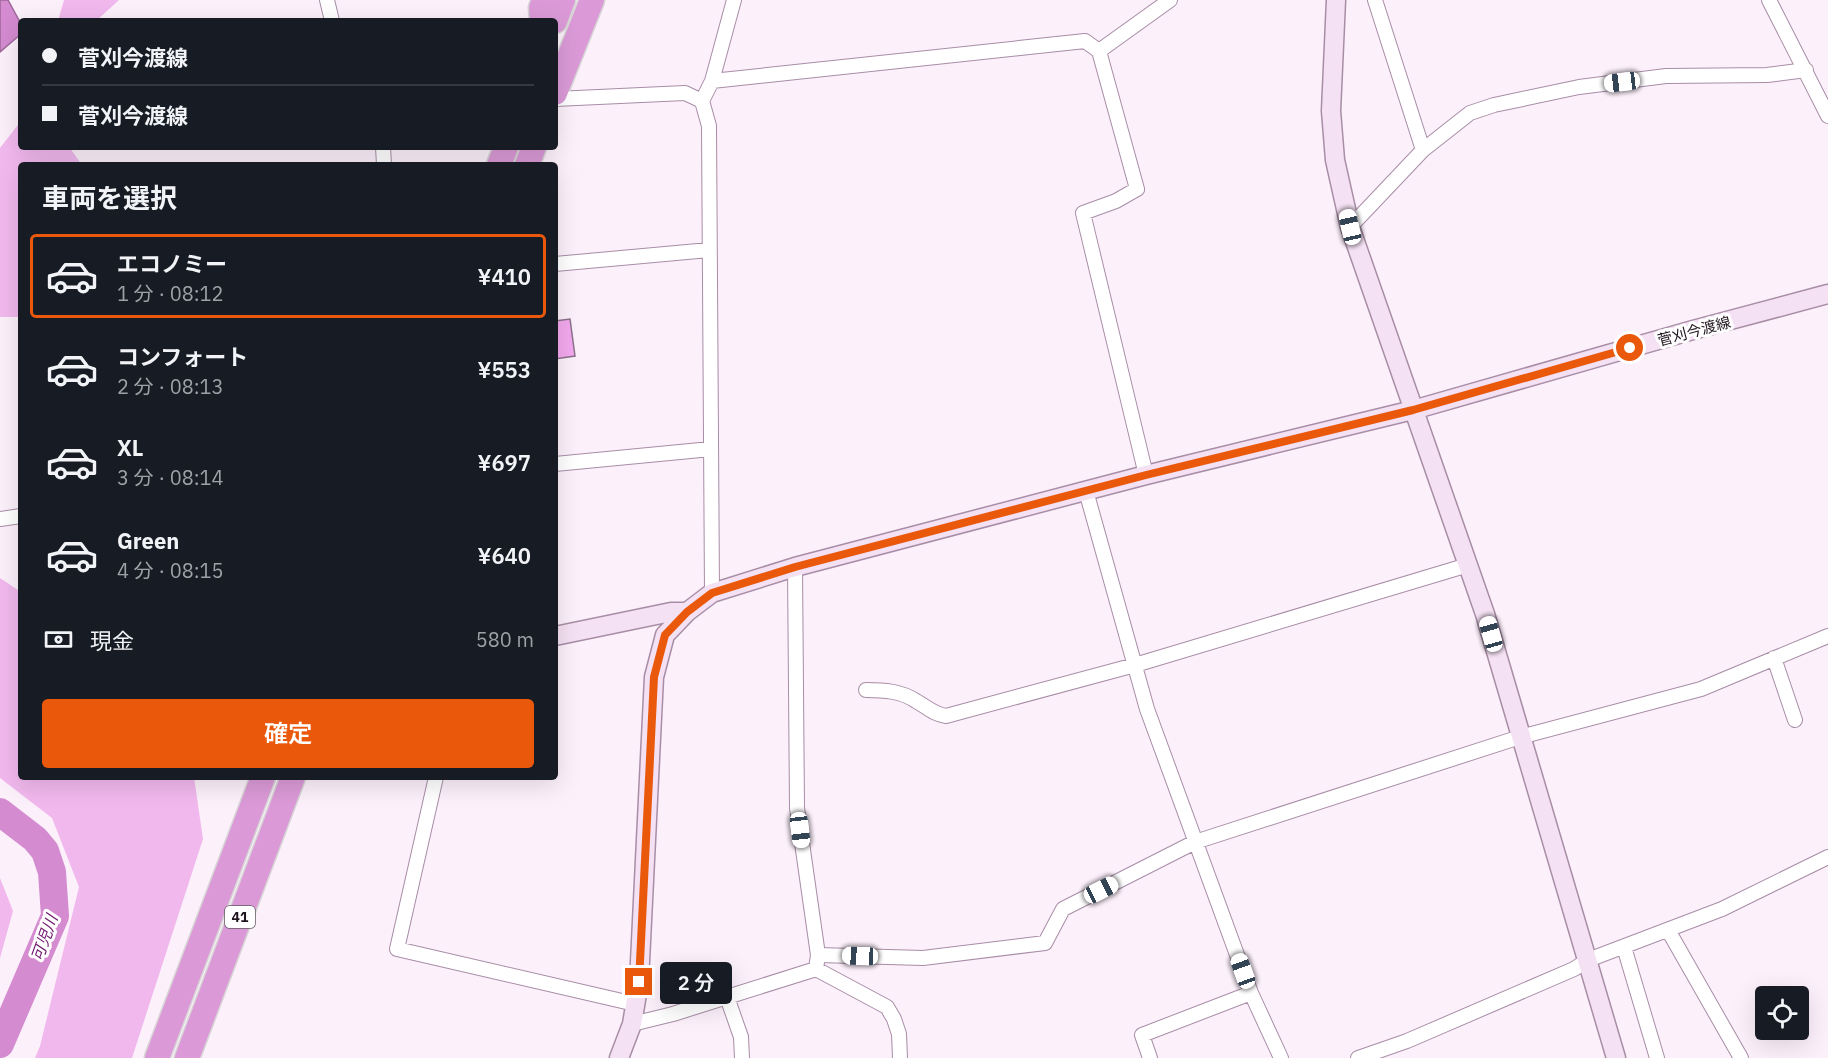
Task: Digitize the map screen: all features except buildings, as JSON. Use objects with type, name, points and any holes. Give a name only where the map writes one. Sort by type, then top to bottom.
[{"type":"highway","points":[[542,18],[541,8],[544,0]]},
{"type":"highway","points":[[556,18],[563,0]]},
{"type":"highway","points":[[558,85],[591,0]]},
{"type":"highway","name":"41","points":[[157,1058],[261,780]]},
{"type":"highway","name":"41","points":[[187,1058],[292,780]]},
{"type":"main road","points":[[1336,0],[1331,111],[1335,160],[1350,227],[1485,614],[1616,1058]]},
{"type":"main road","name":"菅刈今渡線","points":[[619,1058],[632,1024],[639,982],[654,677],[665,635],[687,612],[712,593],[795,567],[1146,475],[1413,410],[1828,294]]},
{"type":"main road","points":[[558,635],[671,612],[687,612]]},
{"type":"street","points":[[327,0],[331,18]]},
{"type":"street","points":[[712,593],[709,126],[702,101],[712,81],[734,0]]},
{"type":"street","points":[[1099,51],[1170,0]]},
{"type":"street","points":[[1375,0],[1423,150]]},
{"type":"street","points":[[1769,0],[1828,116]]},
{"type":"street","points":[[712,81],[1085,41],[1099,51],[1137,189],[1116,201],[1083,213],[1146,475]]},
{"type":"street","points":[[1350,227],[1423,150],[1470,113],[1494,105],[1579,87],[1665,76],[1767,75],[1806,70]]},
{"type":"street","points":[[558,99],[685,93],[702,101]]},
{"type":"street","points":[[558,264],[709,250]]},
{"type":"street","points":[[558,464],[711,449]]},
{"type":"street","points":[[1086,491],[1147,709],[1251,993],[1281,1058]]},
{"type":"street","points":[[0,519],[18,516]]},
{"type":"street","points":[[866,690],[889,690],[915,700],[936,715],[946,716],[1135,665],[1468,565]]},
{"type":"street","points":[[795,567],[797,807],[817,962],[887,1007],[899,1034],[900,1058]]},
{"type":"street","points":[[632,1024],[727,997],[817,962],[923,958],[1045,944],[1063,909],[1195,842],[1520,737],[1701,689],[1828,636]]},
{"type":"street","points":[[1774,658],[1795,720]]},
{"type":"street","points":[[435,780],[397,949],[635,1004]]},
{"type":"street","points":[[1358,1058],[1407,1041],[1574,969],[1588,960],[1722,909],[1828,857]]},
{"type":"street","points":[[1668,930],[1741,1058]]},
{"type":"street","points":[[1624,947],[1657,1058]]},
{"type":"street","points":[[1150,1058],[1142,1035],[1251,993]]},
{"type":"street","points":[[727,997],[741,1038],[742,1058]]},
{"type":"shaded area","points":[[0,0],[8,0],[18,18],[18,37],[0,52]]},
{"type":"shaded area","points":[[64,0],[119,0],[99,18],[59,18]]},
{"type":"shaded area","points":[[18,125],[18,150],[72,150],[80,162],[18,162],[18,317],[0,317],[0,148]]},
{"type":"shaded area","points":[[0,578],[18,590],[18,780],[194,780],[203,839],[132,1058],[35,1058],[40,1046],[79,887],[52,818],[0,778]]},
{"type":"shaded area","points":[[0,878],[13,911],[0,958]]},
{"type":"waterway","name":"可児川","points":[[0,812],[35,839],[45,851],[52,872],[55,916],[0,1044]]},
{"type":"route","points":[[639,982],[654,677],[665,635],[687,612],[712,593],[795,567],[1146,475],[1413,410],[1630,348]]}]
